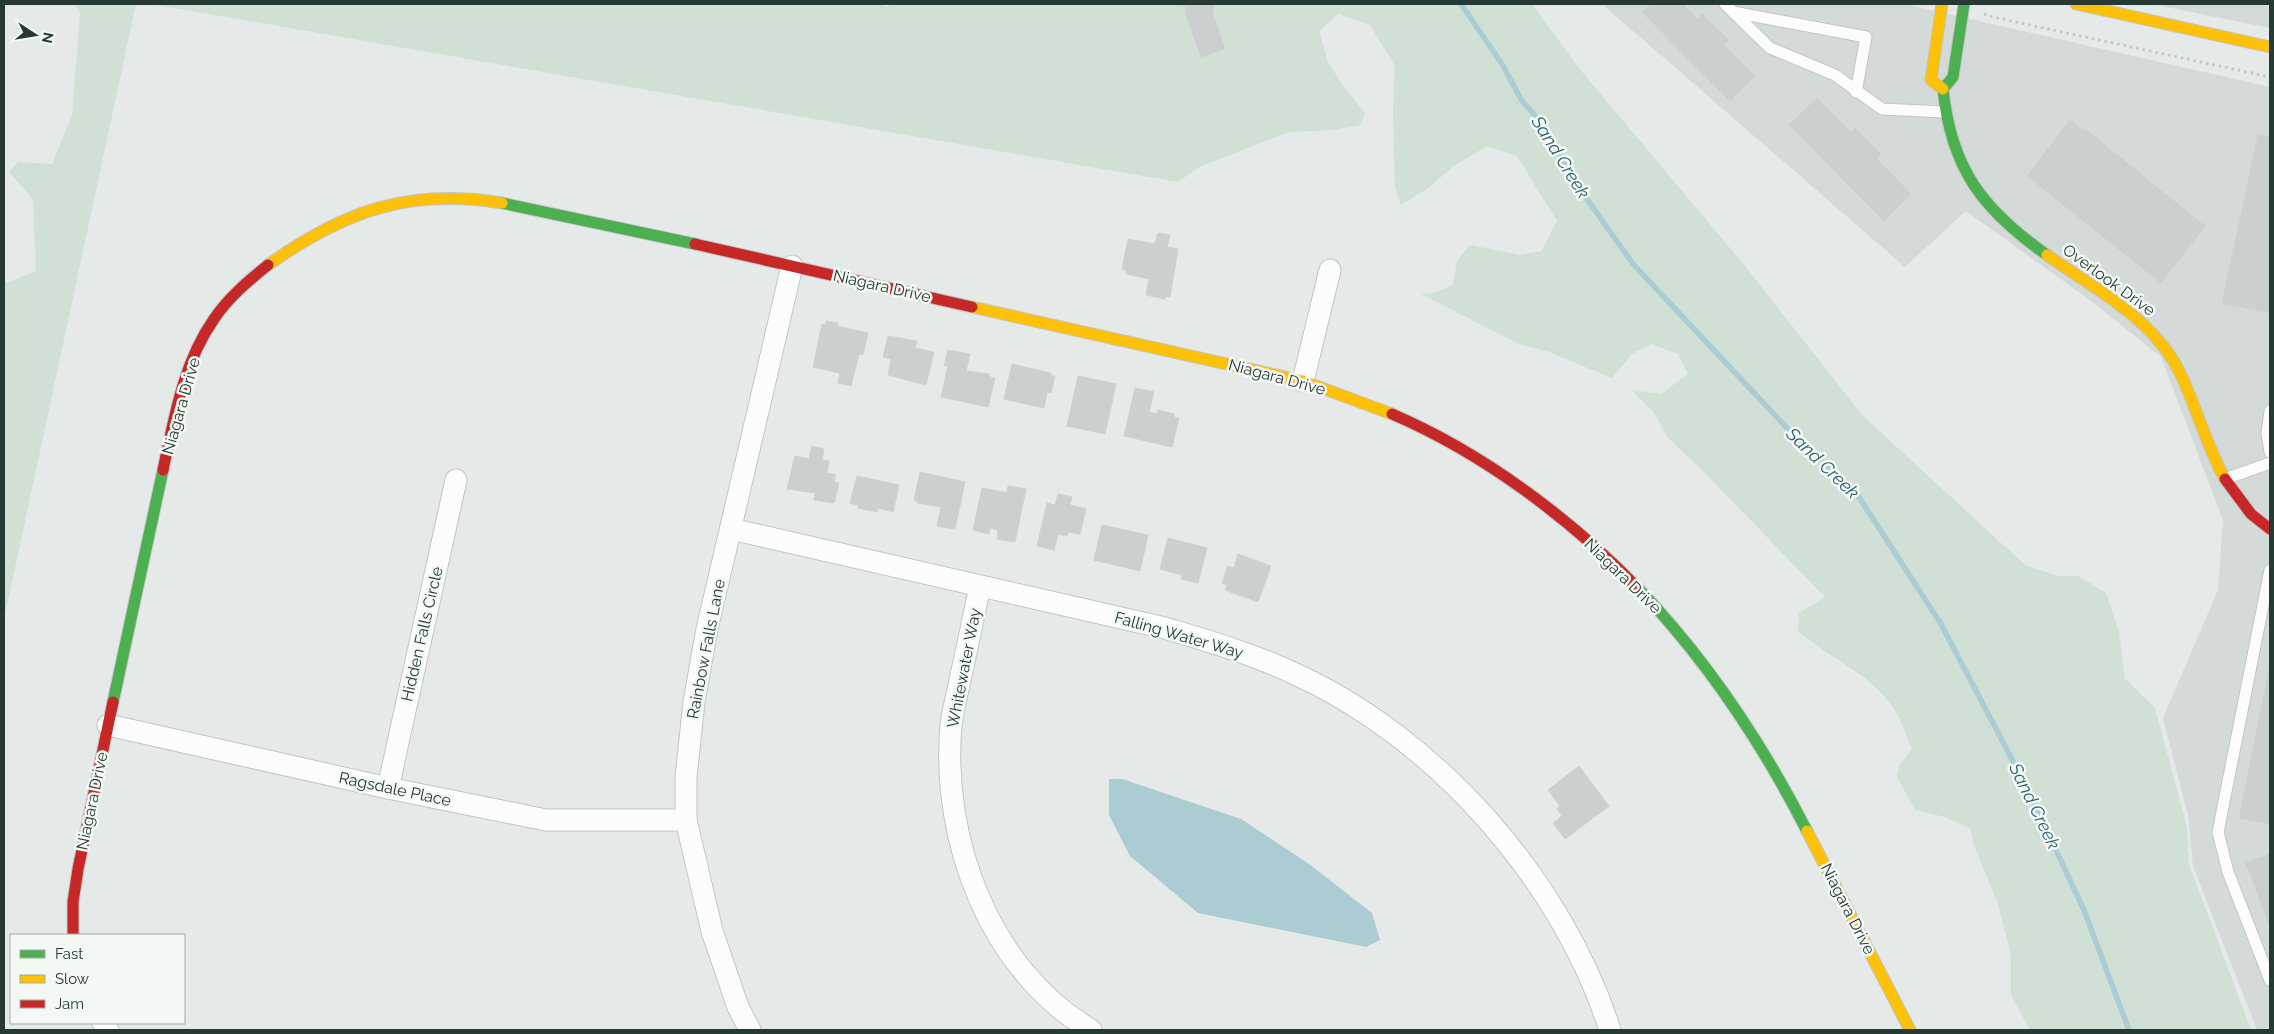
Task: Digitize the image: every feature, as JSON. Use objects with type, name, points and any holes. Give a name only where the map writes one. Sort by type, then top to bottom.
[{"type":"street","name":"Overlook Drive","points":[[1942,4],[1931,80],[1943,89],[1944,112],[1955,151],[1964,173],[1999,217],[2016,233],[2138,319],[2155,335],[2180,374],[2224,480],[2242,507],[2270,529]]},
{"type":"street","points":[[2076,4],[2152,12],[2270,47]]},
{"type":"street","points":[[1943,89],[1953,77],[1964,6]]},
{"type":"street","name":"Niagara Drive","points":[[73,934],[72,921],[76,881],[108,725],[177,406],[195,354],[220,310],[250,280],[293,248],[322,230],[344,220],[388,205],[448,197],[537,209],[1303,381],[1366,403],[1430,432],[1479,461],[1563,522],[1596,548],[1662,612],[1726,692],[1771,761],[1910,1030]]},
{"type":"street","name":"Rainbow Falls Lane","points":[[750,1030],[738,1007],[712,931],[686,820],[686,777],[694,702],[707,629],[792,266]]},
{"type":"street","points":[[1303,381],[1330,270]]},
{"type":"street","name":"Hidden Falls Circle","points":[[388,788],[456,480]]},
{"type":"street","name":"Falling Water Way","points":[[731,529],[1166,628],[1229,647],[1292,672],[1367,714],[1425,758],[1450,780],[1500,836],[1548,901],[1573,944],[1610,1030]]},
{"type":"street","name":"Whitewater Way","points":[[980,587],[951,724],[950,782],[958,840],[978,895],[1007,949],[1045,996],[1076,1021],[1092,1030]]},
{"type":"street","name":"Ragsdale Place","points":[[108,725],[388,788],[546,820],[686,820]]},
{"type":"lane","points":[[1729,8],[1866,37],[1856,92]]},
{"type":"lane","points":[[1729,8],[1770,48],[1835,75],[1882,109],[1944,112]]},
{"type":"lane","points":[[2270,411],[2267,433],[2270,452]]},
{"type":"lane","points":[[2224,480],[2270,463]]},
{"type":"lane","points":[[2270,570],[2218,832],[2228,872],[2270,980]]},
{"type":"path","points":[[1964,6],[2270,77]]},
{"type":"shaded area","points":[[1602,4],[1904,4],[2270,87],[2270,1030],[2257,1030],[2193,866],[2188,815],[2163,718],[2218,590],[2223,520],[2161,357],[2091,301],[1966,211],[1905,267]]},
{"type":"shaded area","points":[[2152,4],[2270,4],[2270,28]]},
{"type":"green space","points":[[75,4],[136,4],[4,619],[4,284],[36,271],[33,199],[9,172],[18,162],[52,164],[72,116],[80,13]]},
{"type":"green space","points":[[151,4],[882,4],[886,7],[892,4],[1532,4],[1578,67],[1745,266],[1862,415],[2025,565],[2058,576],[2078,576],[2106,593],[2119,632],[2125,679],[2155,708],[2187,827],[2189,864],[2251,1030],[2030,1030],[2011,995],[2009,946],[1997,901],[1974,846],[1971,829],[1945,817],[1915,810],[1897,777],[1899,766],[1912,749],[1895,711],[1883,694],[1872,684],[1798,631],[1799,613],[1825,597],[1701,469],[1668,438],[1654,413],[1632,390],[1661,394],[1688,374],[1678,354],[1651,344],[1632,354],[1612,378],[1549,352],[1519,344],[1421,294],[1434,293],[1453,285],[1457,261],[1470,245],[1520,255],[1542,251],[1557,221],[1517,156],[1487,146],[1452,167],[1430,187],[1401,205],[1395,187],[1393,111],[1395,66],[1370,25],[1338,14],[1319,31],[1328,62],[1344,87],[1365,113],[1360,125],[1334,130],[1289,132],[1199,167],[1178,182]]},
{"type":"water","points":[[1109,779],[1122,779],[1241,819],[1309,864],[1372,913],[1380,940],[1366,947],[1198,913],[1130,856],[1109,815]]},
{"type":"building","points":[[1175,4],[1214,4],[1212,12],[1225,49],[1201,57],[1185,12],[1186,6]]},
{"type":"building","points":[[1650,4],[1683,4],[1698,19],[1702,14],[1729,40],[1724,45],[1755,76],[1730,101],[1642,12]]},
{"type":"building","points":[[1817,98],[1851,132],[1855,128],[1881,154],[1877,159],[1911,194],[1884,221],[1789,125]]},
{"type":"building","points":[[2070,120],[2083,130],[2084,128],[2205,226],[2161,283],[2027,176]]},
{"type":"building","points":[[2258,135],[2270,137],[2270,313],[2222,303]]},
{"type":"building","points":[[1158,233],[1170,235],[1167,247],[1178,249],[1170,297],[1166,296],[1165,299],[1146,295],[1149,279],[1126,274],[1126,270],[1122,269],[1128,239],[1155,244]]},
{"type":"building","points":[[826,321],[838,323],[837,326],[868,333],[863,355],[859,354],[851,386],[838,383],[840,373],[813,367],[822,324],[825,325]]},
{"type":"building","points":[[888,336],[917,341],[915,348],[934,352],[926,385],[888,375],[891,359],[883,357]]},
{"type":"building","points":[[948,350],[970,354],[966,371],[989,374],[990,377],[995,378],[988,407],[941,397],[948,366],[944,366]]},
{"type":"building","points":[[1012,364],[1051,373],[1051,376],[1055,376],[1051,393],[1047,392],[1044,408],[1004,399]]},
{"type":"building","points":[[1078,376],[1116,384],[1105,434],[1067,426]]},
{"type":"building","points":[[1135,388],[1154,392],[1149,412],[1157,414],[1158,410],[1174,414],[1174,417],[1179,418],[1172,447],[1124,436]]},
{"type":"building","points":[[812,446],[824,449],[822,460],[829,461],[827,473],[836,475],[834,482],[839,483],[834,503],[814,500],[815,493],[787,489],[795,456],[809,459]]},
{"type":"building","points":[[920,472],[965,482],[955,529],[937,526],[941,507],[917,503],[918,501],[914,500]]},
{"type":"building","points":[[857,476],[899,485],[893,512],[878,508],[877,512],[858,508],[858,505],[850,503]]},
{"type":"building","points":[[1008,486],[1026,489],[1015,542],[997,539],[998,530],[990,528],[989,534],[973,530],[982,488],[1007,493]]},
{"type":"building","points":[[1058,494],[1072,497],[1070,505],[1086,509],[1080,534],[1068,532],[1067,536],[1058,534],[1054,550],[1037,546],[1047,503],[1055,505]]},
{"type":"building","points":[[1102,525],[1148,535],[1140,571],[1094,560]]},
{"type":"building","points":[[1168,538],[1207,548],[1198,583],[1181,579],[1182,575],[1160,569]]},
{"type":"building","points":[[1238,554],[1271,566],[1258,602],[1225,590],[1227,585],[1222,583],[1228,566],[1234,568]]},
{"type":"building","points":[[2270,665],[2270,824],[2239,818]]},
{"type":"building","points":[[1579,766],[1609,806],[1565,839],[1553,823],[1562,816],[1557,809],[1560,806],[1548,790]]},
{"type":"building","points":[[2270,854],[2270,927],[2246,863]]},
{"type":"waterway","name":"Sand Creek","points":[[1461,4],[1502,64],[1522,101],[1543,124],[1568,172],[1633,264],[1787,428],[1857,494],[1941,624],[2026,786],[2084,910],[2129,1030]]},
{"type":"traffic: fast","points":[[1964,4],[1953,77],[1943,89],[1947,117],[1954,142],[1963,165],[1974,185],[1988,204],[2024,238],[2047,255]]},
{"type":"traffic: fast","points":[[502,203],[695,244]]},
{"type":"traffic: fast","points":[[113,702],[163,470]]},
{"type":"traffic: fast","points":[[1637,587],[1687,643],[1731,703],[1771,765],[1807,831]]},
{"type":"traffic: slow","points":[[1942,4],[1931,80],[1943,89]]},
{"type":"traffic: slow","points":[[2076,4],[2270,47]]},
{"type":"traffic: slow","points":[[268,265],[323,230],[378,208],[436,199],[468,199],[502,203]]},
{"type":"traffic: slow","points":[[2047,255],[2122,306],[2155,337],[2169,354],[2186,386],[2212,453],[2225,479]]},
{"type":"traffic: slow","points":[[972,307],[1303,381],[1392,414]]},
{"type":"traffic: slow","points":[[1807,831],[1910,1030]]},
{"type":"traffic: jam","points":[[695,244],[972,307]]},
{"type":"traffic: jam","points":[[163,470],[181,392],[194,354],[203,336],[232,297],[268,265]]},
{"type":"traffic: jam","points":[[1392,414],[1459,448],[1523,489],[1582,536],[1637,587]]},
{"type":"traffic: jam","points":[[2225,479],[2251,514],[2270,529]]},
{"type":"traffic: jam","points":[[73,934],[73,902],[78,869],[113,702]]}]
